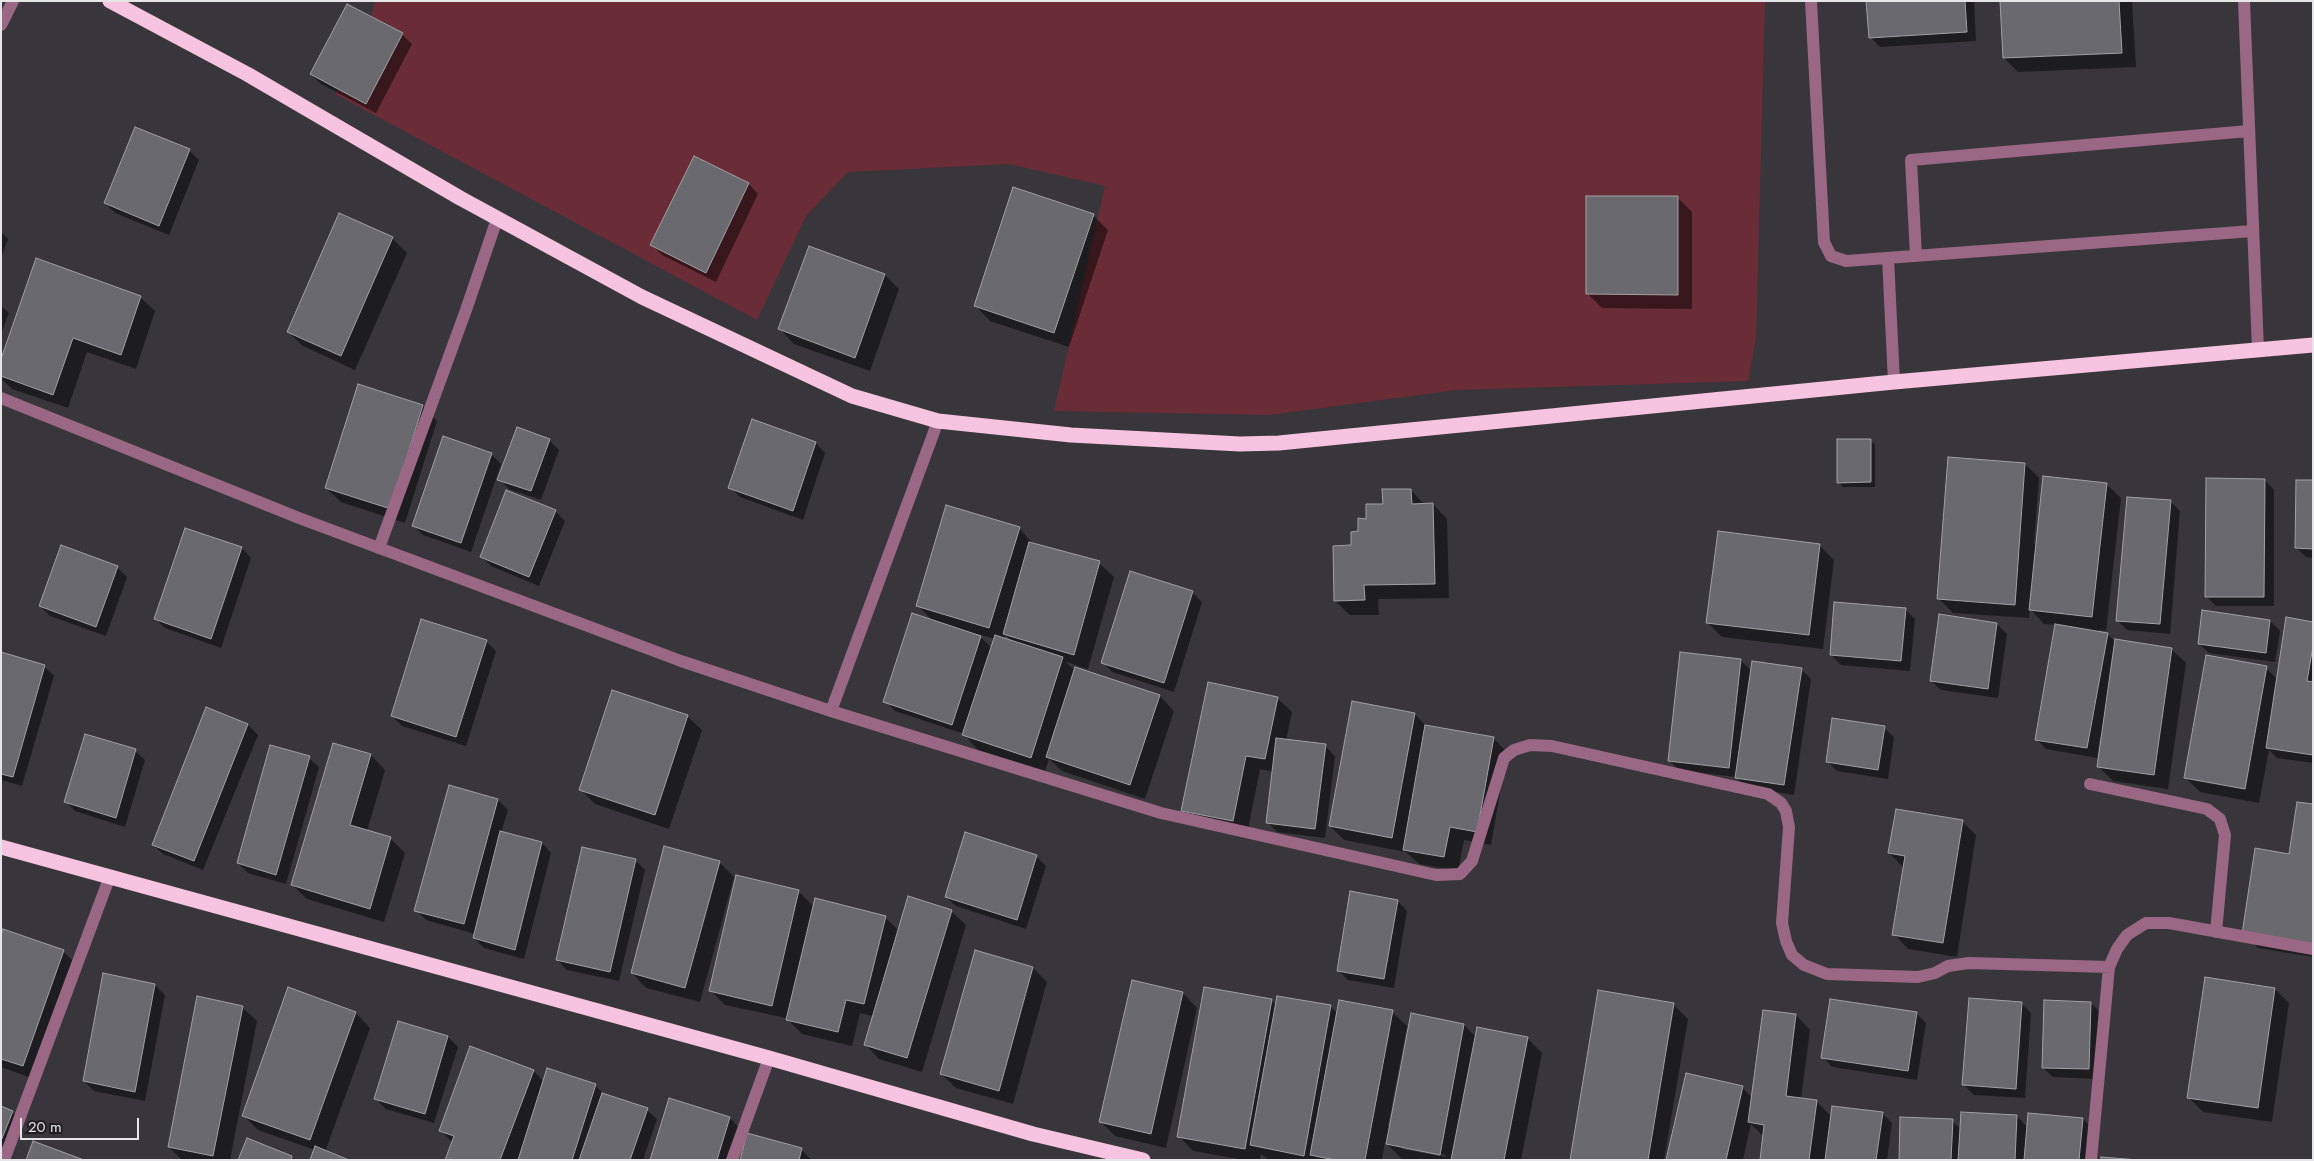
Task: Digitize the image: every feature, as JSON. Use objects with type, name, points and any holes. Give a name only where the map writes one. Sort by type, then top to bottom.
[{"type":"highway","points":[[110,1],[247,74],[497,219],[642,297],[852,396],[938,421],[1071,436],[1240,444],[1279,443],[1894,382],[2313,345]]},
{"type":"highway","points":[[1,847],[770,1058],[1032,1134],[1143,1160]]},
{"type":"street","points":[[1,24],[13,1]]},
{"type":"street","points":[[1810,1],[1824,242],[1831,256],[1846,261],[2253,231]]},
{"type":"street","points":[[2244,1],[2258,350]]},
{"type":"street","points":[[1916,256],[1911,160],[2249,131]]},
{"type":"street","points":[[379,548],[466,310],[497,219]]},
{"type":"street","points":[[1888,258],[1894,382]]},
{"type":"street","points":[[1,398],[299,518],[681,660],[831,711],[1162,813],[1436,875],[1460,874],[1472,861],[1504,758],[1514,750],[1530,745],[1552,746],[1746,788],[1768,794],[1781,803],[1786,811],[1788,827],[1782,923],[1792,955],[1804,966],[1827,974],[1918,977],[1935,973],[1948,966],[1968,963],[2109,968]]},
{"type":"street","points":[[831,711],[938,421]]},
{"type":"street","points":[[2090,784],[2207,809],[2220,820],[2225,835],[2216,932]]},
{"type":"street","points":[[4,1160],[110,876]]},
{"type":"street","points":[[2091,1160],[2109,968],[2127,935],[2146,922],[2169,923],[2313,949]]},
{"type":"street","points":[[732,1160],[770,1058]]},
{"type":"shaded area","points":[[375,1],[1765,1],[1756,338],[1748,381],[1456,390],[1269,415],[1054,411],[1105,186],[1009,164],[848,172],[806,216],[757,320],[335,94],[367,35]]},
{"type":"building","points":[[1866,1],[1965,1],[1967,32],[1869,38]]},
{"type":"building","points":[[2000,1],[2119,1],[2122,53],[2003,58]]},
{"type":"building","points":[[347,4],[403,33],[366,104],[310,74]]},
{"type":"building","points":[[135,127],[190,149],[159,226],[104,203]]},
{"type":"building","points":[[694,156],[749,183],[706,273],[650,245]]},
{"type":"building","points":[[1013,187],[1094,214],[1054,333],[974,306]]},
{"type":"building","points":[[1586,196],[1678,196],[1678,295],[1586,294]]},
{"type":"building","points":[[339,213],[393,237],[341,356],[287,332]]},
{"type":"building","points":[[809,246],[885,274],[855,358],[778,329]]},
{"type":"building","points":[[36,258],[141,296],[121,355],[73,338],[53,395],[1,376],[1,359]]},
{"type":"building","points":[[358,384],[423,405],[391,509],[325,488]]},
{"type":"building","points":[[752,419],[816,442],[793,511],[728,488]]},
{"type":"building","points":[[517,427],[550,439],[531,491],[497,480]]},
{"type":"building","points":[[443,436],[492,453],[461,543],[412,526]]},
{"type":"building","points":[[1837,439],[1871,439],[1871,482],[1837,483]]},
{"type":"building","points":[[1948,457],[2025,463],[2015,605],[1937,599]]},
{"type":"building","points":[[2043,476],[2107,483],[2092,617],[2029,610]]},
{"type":"building","points":[[2206,478],[2265,479],[2264,597],[2205,597]]},
{"type":"building","points":[[2296,480],[2313,480],[2313,549],[2295,548]]},
{"type":"building","points":[[1382,489],[1411,489],[1412,504],[1433,503],[1435,584],[1364,585],[1365,600],[1334,601],[1333,546],[1351,545],[1351,532],[1358,531],[1358,518],[1366,519],[1366,504],[1383,504]]},
{"type":"building","points":[[506,490],[556,510],[529,577],[480,557]]},
{"type":"building","points":[[2127,497],[2171,500],[2160,624],[2116,621]]},
{"type":"building","points":[[946,505],[1020,527],[989,628],[916,606]]},
{"type":"building","points":[[185,528],[242,547],[211,639],[154,619]]},
{"type":"building","points":[[1718,531],[1820,544],[1809,635],[1706,623]]},
{"type":"building","points":[[1029,542],[1100,561],[1074,655],[1003,634]]},
{"type":"building","points":[[61,545],[118,566],[96,627],[39,606]]},
{"type":"building","points":[[1130,571],[1193,591],[1164,683],[1101,663]]},
{"type":"building","points":[[1834,602],[1906,608],[1901,661],[1830,655]]},
{"type":"building","points":[[2202,610],[2270,620],[2266,653],[2198,644]]},
{"type":"building","points":[[912,613],[981,636],[952,725],[883,702]]},
{"type":"building","points":[[1939,614],[1997,623],[1988,689],[1930,681]]},
{"type":"building","points":[[2286,617],[2313,622],[2313,646],[2307,681],[2313,682],[2313,755],[2266,748]]},
{"type":"building","points":[[421,619],[487,640],[456,737],[391,716]]},
{"type":"building","points":[[2055,624],[2108,633],[2087,748],[2035,740]]},
{"type":"building","points":[[995,635],[1063,657],[1031,758],[962,735]]},
{"type":"building","points":[[2115,639],[2172,648],[2154,775],[2097,767]]},
{"type":"building","points":[[1,652],[45,665],[13,777],[1,774]]},
{"type":"building","points":[[1680,652],[1741,659],[1729,768],[1668,761]]},
{"type":"building","points":[[2206,655],[2267,666],[2245,789],[2184,778]]},
{"type":"building","points":[[1752,661],[1802,668],[1784,785],[1735,778]]},
{"type":"building","points":[[1075,667],[1160,695],[1130,785],[1046,757]]},
{"type":"building","points":[[1208,682],[1278,697],[1265,759],[1246,756],[1233,821],[1181,811]]},
{"type":"building","points":[[612,690],[688,715],[655,815],[579,790]]},
{"type":"building","points":[[1352,701],[1415,713],[1392,838],[1329,826]]},
{"type":"building","points":[[206,707],[248,724],[194,861],[152,845]]},
{"type":"building","points":[[1832,718],[1885,726],[1878,770],[1826,762]]},
{"type":"building","points":[[1425,725],[1494,737],[1477,832],[1450,827],[1444,857],[1403,850]]},
{"type":"building","points":[[85,734],[136,749],[116,818],[64,802]]},
{"type":"building","points":[[1276,738],[1326,744],[1315,829],[1266,823]]},
{"type":"building","points":[[333,743],[371,754],[350,825],[391,837],[370,909],[291,885]]},
{"type":"building","points":[[270,745],[310,756],[276,875],[237,863]]},
{"type":"building","points":[[449,785],[498,799],[464,924],[414,911]]},
{"type":"building","points":[[2297,802],[2313,804],[2313,945],[2242,934],[2255,848],[2289,854]]},
{"type":"building","points":[[1896,809],[1963,820],[1943,943],[1892,935],[1905,856],[1888,853]]},
{"type":"building","points":[[500,831],[542,842],[515,950],[473,938]]},
{"type":"building","points":[[965,832],[1037,855],[1017,920],[945,897]]},
{"type":"building","points":[[664,846],[720,861],[685,988],[631,973]]},
{"type":"building","points":[[582,847],[636,859],[610,972],[556,960]]},
{"type":"building","points":[[736,875],[799,890],[772,1006],[709,991]]},
{"type":"building","points":[[1350,891],[1398,900],[1384,979],[1337,971]]},
{"type":"building","points":[[908,896],[952,910],[907,1058],[864,1045]]},
{"type":"building","points":[[815,898],[886,916],[864,1004],[846,1000],[838,1032],[786,1020]]},
{"type":"building","points":[[3,929],[64,950],[23,1066],[1,1059],[1,935]]},
{"type":"building","points":[[975,950],[1033,967],[999,1091],[940,1074]]},
{"type":"building","points":[[103,973],[155,984],[135,1092],[83,1081]]},
{"type":"building","points":[[2205,977],[2275,988],[2258,1108],[2187,1098]]},
{"type":"building","points":[[1132,980],[1183,992],[1151,1134],[1099,1122]]},
{"type":"building","points":[[288,987],[356,1012],[310,1140],[242,1116]]},
{"type":"building","points":[[1204,987],[1272,999],[1245,1149],[1177,1137]]},
{"type":"building","points":[[1598,990],[1674,1003],[1648,1160],[1570,1160]]},
{"type":"building","points":[[197,996],[243,1006],[213,1156],[168,1147]]},
{"type":"building","points":[[1277,996],[1331,1005],[1304,1156],[1250,1145]]},
{"type":"building","points":[[1969,998],[2022,1002],[2016,1089],[1962,1085]]},
{"type":"building","points":[[1830,999],[1917,1012],[1908,1071],[1821,1058]]},
{"type":"building","points":[[1339,1000],[1393,1010],[1365,1160],[1335,1160],[1310,1155]]},
{"type":"building","points":[[2044,1000],[2091,1002],[2089,1069],[2042,1068]]},
{"type":"building","points":[[1763,1010],[1796,1014],[1786,1096],[1817,1100],[1809,1160],[1760,1160],[1764,1125],[1748,1122]]},
{"type":"building","points":[[1411,1013],[1464,1024],[1440,1155],[1386,1144]]},
{"type":"building","points":[[398,1021],[448,1036],[425,1114],[374,1099]]},
{"type":"building","points":[[1477,1027],[1528,1037],[1504,1160],[1451,1160]]},
{"type":"building","points":[[470,1046],[534,1070],[500,1160],[445,1160],[454,1136],[439,1131]]},
{"type":"building","points":[[547,1068],[596,1084],[572,1160],[518,1160]]},
{"type":"building","points":[[1686,1073],[1743,1086],[1726,1160],[1666,1160]]},
{"type":"building","points":[[602,1093],[648,1108],[630,1160],[579,1160]]},
{"type":"building","points":[[669,1098],[730,1117],[717,1160],[650,1160]]},
{"type":"building","points":[[1,1106],[13,1111],[1,1141]]},
{"type":"building","points":[[1832,1106],[1883,1112],[1876,1160],[1825,1160]]},
{"type":"building","points":[[1961,1112],[2017,1115],[2015,1160],[1958,1160]]},
{"type":"building","points":[[2028,1113],[2083,1118],[2079,1160],[2024,1160]]},
{"type":"building","points":[[1900,1117],[1953,1119],[1951,1160],[1899,1160]]},
{"type":"building","points":[[747,1133],[802,1148],[799,1160],[740,1160]]},
{"type":"building","points":[[247,1138],[292,1156],[291,1160],[238,1160]]},
{"type":"building","points":[[33,1141],[84,1160],[26,1160]]},
{"type":"building","points":[[315,1146],[349,1160],[310,1160]]},
{"type":"building","points":[[2101,1157],[2139,1160],[2101,1160]]}]
